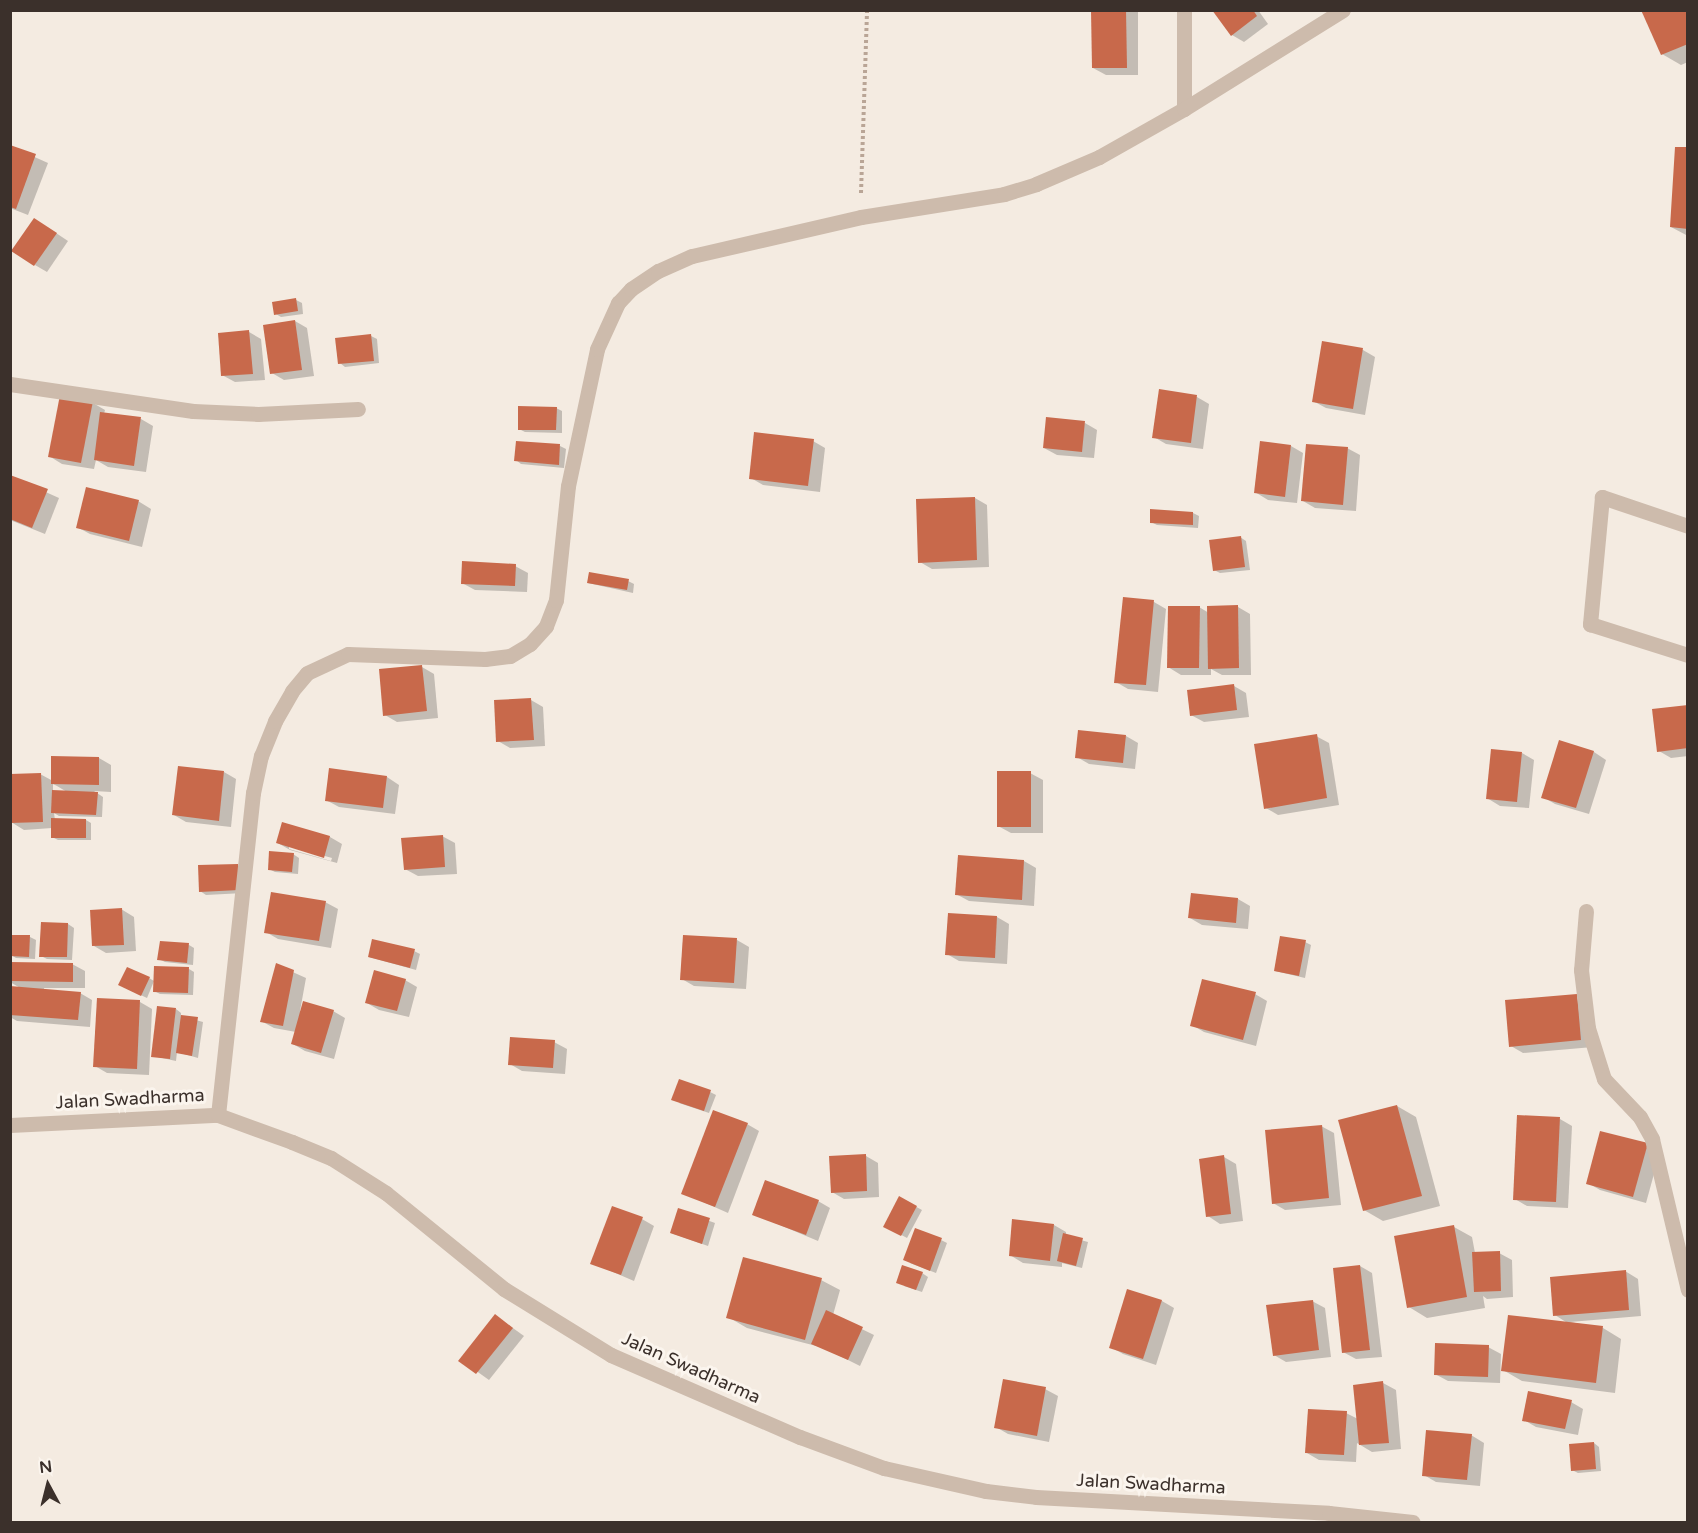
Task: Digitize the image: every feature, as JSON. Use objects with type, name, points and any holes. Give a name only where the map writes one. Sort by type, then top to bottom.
[{"type":"street","points":[[1184,10],[1184,109]]},
{"type":"street","points":[[218,1115],[253,794],[269,734],[292,692],[307,674],[348,654],[485,659],[510,656],[530,645],[546,626],[556,600],[568,486],[597,349],[618,303],[631,289],[658,272],[692,256],[861,217],[1004,194],[1036,184],[1099,157],[1184,109],[1343,10]]},
{"type":"street","points":[[10,384],[193,411],[258,414],[358,409]]},
{"type":"street","points":[[1688,526],[1602,497],[1590,624],[1688,655]]},
{"type":"street","points":[[1586,911],[1581,970],[1588,1028],[1604,1079],[1640,1117],[1652,1139],[1688,1290]]},
{"type":"street","name":"Jalan Swadharma","points":[[10,1125],[218,1115],[331,1158],[386,1193],[504,1289],[611,1354],[800,1437],[884,1468],[986,1491],[1036,1497],[1329,1513],[1413,1522]]},
{"type":"path","points":[[861,217],[867,10]]},
{"type":"building","points":[[1091,10],[1126,10],[1127,68],[1092,68]]},
{"type":"building","points":[[1212,10],[1253,10],[1257,16],[1231,36]]},
{"type":"building","points":[[1641,10],[1688,10],[1688,44],[1661,55]]},
{"type":"building","points":[[10,145],[36,154],[16,209],[10,207]]},
{"type":"building","points":[[1675,147],[1688,147],[1688,229],[1670,227]]},
{"type":"building","points":[[34,218],[57,233],[34,266],[11,251]]},
{"type":"building","points":[[296,298],[298,311],[274,315],[272,302]]},
{"type":"building","points":[[295,320],[302,370],[270,374],[263,325]]},
{"type":"building","points":[[249,330],[253,374],[221,376],[218,333]]},
{"type":"building","points":[[371,334],[374,361],[338,364],[335,338]]},
{"type":"building","points":[[1322,341],[1363,348],[1353,409],[1312,402]]},
{"type":"building","points":[[1159,389],[1197,395],[1191,443],[1152,438]]},
{"type":"building","points":[[60,395],[93,401],[81,463],[48,457]]},
{"type":"building","points":[[518,406],[557,407],[556,430],[518,430]]},
{"type":"building","points":[[100,412],[141,417],[134,466],[94,460]]},
{"type":"building","points":[[1046,417],[1085,421],[1082,452],[1043,448]]},
{"type":"building","points":[[754,432],[814,439],[808,486],[749,479]]},
{"type":"building","points":[[516,441],[560,444],[559,465],[514,461]]},
{"type":"building","points":[[1260,441],[1291,445],[1285,497],[1254,493]]},
{"type":"building","points":[[1306,444],[1348,447],[1343,505],[1301,501]]},
{"type":"building","points":[[10,475],[48,489],[32,528],[10,519]]},
{"type":"building","points":[[86,487],[139,500],[129,541],[76,528]]},
{"type":"building","points":[[975,497],[977,560],[918,563],[916,499]]},
{"type":"building","points":[[1150,509],[1193,512],[1193,525],[1150,523]]},
{"type":"building","points":[[1241,536],[1245,567],[1213,571],[1209,540]]},
{"type":"building","points":[[462,561],[516,564],[515,586],[461,584]]},
{"type":"building","points":[[589,572],[629,579],[627,590],[587,583]]},
{"type":"building","points":[[1123,597],[1154,600],[1146,685],[1114,683]]},
{"type":"building","points":[[1238,605],[1239,668],[1208,669],[1207,606]]},
{"type":"building","points":[[1168,606],[1200,606],[1199,668],[1167,668]]},
{"type":"building","points":[[422,665],[427,711],[383,716],[379,669]]},
{"type":"building","points":[[1234,684],[1237,710],[1190,716],[1187,690]]},
{"type":"building","points":[[531,698],[534,740],[496,742],[494,700]]},
{"type":"building","points":[[1688,705],[1688,748],[1657,752],[1652,709]]},
{"type":"building","points":[[1078,730],[1126,735],[1123,763],[1075,758]]},
{"type":"building","points":[[1317,734],[1327,798],[1264,809],[1254,744]]},
{"type":"building","points":[[1559,740],[1594,751],[1576,808],[1541,798]]},
{"type":"building","points":[[1491,749],[1522,752],[1517,802],[1486,799]]},
{"type":"building","points":[[51,756],[99,757],[99,785],[51,784]]},
{"type":"building","points":[[178,766],[224,771],[219,821],[172,815]]},
{"type":"building","points":[[329,768],[387,776],[383,808],[325,801]]},
{"type":"building","points":[[997,771],[1031,771],[1031,827],[997,827]]},
{"type":"building","points":[[41,773],[43,822],[10,823],[10,774]]},
{"type":"building","points":[[52,790],[98,792],[96,815],[51,813]]},
{"type":"building","points":[[51,818],[86,819],[86,838],[51,838]]},
{"type":"building","points":[[282,822],[330,836],[324,858],[276,843]]},
{"type":"building","points":[[443,835],[445,867],[404,870],[401,838]]},
{"type":"building","points":[[269,851],[294,853],[292,872],[268,870]]},
{"type":"building","points":[[958,855],[1024,860],[1022,900],[955,895]]},
{"type":"building","points":[[238,864],[239,890],[199,892],[198,865]]},
{"type":"building","points":[[271,892],[326,901],[319,941],[264,933]]},
{"type":"building","points":[[1191,893],[1238,898],[1236,923],[1188,918]]},
{"type":"building","points":[[122,908],[124,945],[92,946],[90,910]]},
{"type":"building","points":[[948,913],[997,916],[995,958],[945,955]]},
{"type":"building","points":[[41,922],[68,923],[67,957],[39,957]]},
{"type":"building","points":[[10,935],[30,935],[29,957],[10,956]]},
{"type":"building","points":[[683,935],[737,938],[734,983],[680,980]]},
{"type":"building","points":[[1280,936],[1306,940],[1299,976],[1274,971]]},
{"type":"building","points":[[372,939],[415,949],[410,968],[368,957]]},
{"type":"building","points":[[160,941],[189,943],[187,963],[157,960]]},
{"type":"building","points":[[10,962],[73,963],[73,982],[10,981]]},
{"type":"building","points":[[276,963],[294,970],[283,1026],[260,1022]]},
{"type":"building","points":[[154,966],[189,967],[188,993],[153,992]]},
{"type":"building","points":[[127,967],[150,977],[141,996],[118,985]]},
{"type":"building","points":[[374,970],[406,979],[397,1011],[365,1003]]},
{"type":"building","points":[[1202,979],[1256,992],[1243,1040],[1190,1026]]},
{"type":"building","points":[[10,986],[81,992],[78,1020],[10,1015]]},
{"type":"building","points":[[1577,994],[1581,1040],[1509,1047],[1505,1000]]},
{"type":"building","points":[[97,998],[140,1000],[137,1069],[93,1067]]},
{"type":"building","points":[[303,1001],[334,1010],[321,1053],[291,1044]]},
{"type":"building","points":[[157,1006],[176,1008],[170,1059],[151,1057]]},
{"type":"building","points":[[181,1015],[198,1017],[192,1056],[176,1053]]},
{"type":"building","points":[[510,1037],[555,1040],[553,1068],[508,1065]]},
{"type":"building","points":[[679,1079],[711,1090],[704,1111],[671,1100]]},
{"type":"building","points":[[1397,1105],[1422,1196],[1363,1211],[1338,1120]]},
{"type":"building","points":[[713,1110],[748,1123],[715,1207],[681,1194]]},
{"type":"building","points":[[1517,1115],[1560,1117],[1556,1202],[1513,1200]]},
{"type":"building","points":[[1322,1125],[1329,1198],[1272,1204],[1265,1130]]},
{"type":"building","points":[[1600,1131],[1648,1143],[1633,1197],[1586,1184]]},
{"type":"building","points":[[866,1154],[867,1191],[831,1193],[829,1156]]},
{"type":"building","points":[[1224,1155],[1231,1214],[1206,1217],[1199,1159]]},
{"type":"building","points":[[765,1180],[819,1200],[806,1235],[752,1215]]},
{"type":"building","points":[[899,1196],[917,1206],[901,1236],[883,1227]]},
{"type":"building","points":[[612,1206],[643,1217],[621,1275],[590,1264]]},
{"type":"building","points":[[678,1208],[710,1218],[702,1244],[670,1233]]},
{"type":"building","points":[[1012,1219],[1054,1224],[1050,1261],[1009,1256]]},
{"type":"building","points":[[1454,1225],[1467,1297],[1407,1308],[1394,1236]]},
{"type":"building","points":[[915,1228],[942,1238],[930,1271],[903,1260]]},
{"type":"building","points":[[1063,1233],[1083,1238],[1076,1266],[1057,1261]]},
{"type":"building","points":[[1500,1251],[1501,1291],[1474,1292],[1472,1252]]},
{"type":"building","points":[[743,1257],[822,1278],[805,1340],[726,1318]]},
{"type":"building","points":[[902,1265],[923,1272],[916,1290],[896,1283]]},
{"type":"building","points":[[1360,1265],[1370,1350],[1342,1353],[1333,1268]]},
{"type":"building","points":[[1626,1270],[1629,1310],[1553,1316],[1550,1277]]},
{"type":"building","points":[[1127,1289],[1162,1300],[1143,1359],[1109,1348]]},
{"type":"building","points":[[1313,1300],[1319,1350],[1273,1356],[1266,1305]]},
{"type":"building","points":[[826,1310],[863,1327],[848,1360],[811,1344]]},
{"type":"building","points":[[495,1314],[513,1328],[476,1374],[458,1361]]},
{"type":"building","points":[[1508,1315],[1603,1326],[1596,1383],[1501,1371]]},
{"type":"building","points":[[1435,1343],[1489,1345],[1488,1377],[1434,1375]]},
{"type":"building","points":[[1003,1379],[1046,1387],[1037,1436],[994,1428]]},
{"type":"building","points":[[1383,1381],[1389,1443],[1359,1445],[1353,1385]]},
{"type":"building","points":[[1528,1391],[1572,1400],[1565,1429],[1522,1421]]},
{"type":"building","points":[[1308,1409],[1347,1411],[1344,1455],[1305,1453]]},
{"type":"building","points":[[1426,1430],[1472,1434],[1467,1480],[1422,1476]]},
{"type":"building","points":[[1594,1442],[1596,1469],[1571,1471],[1569,1444]]}]
